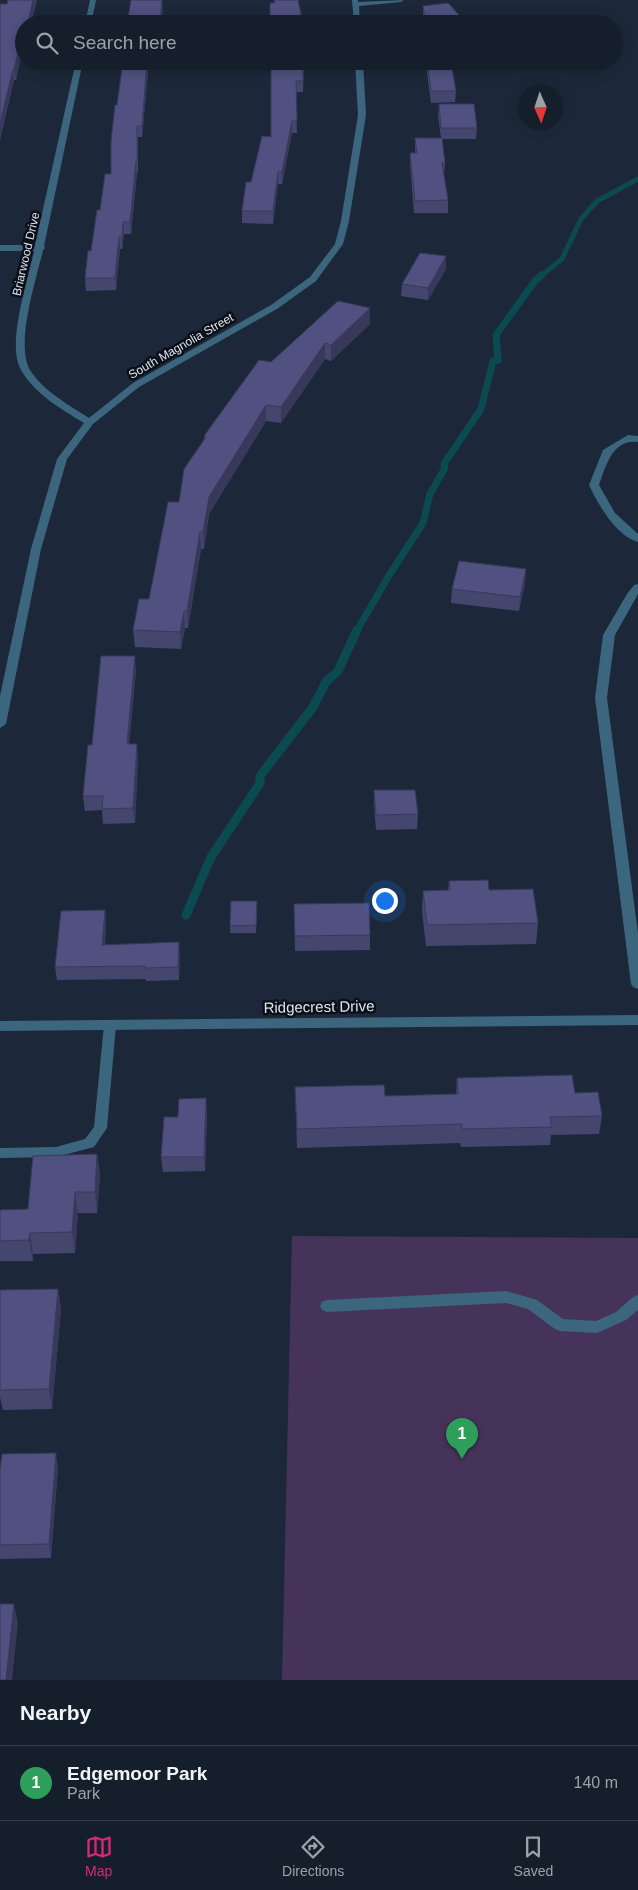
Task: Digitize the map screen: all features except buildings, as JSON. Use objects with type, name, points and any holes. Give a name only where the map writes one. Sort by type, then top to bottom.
[{"type":"street","points":[[90,15],[93,0]]},
{"type":"street","points":[[356,15],[355,2],[401,0]]},
{"type":"street","name":"Briarwood Drive","points":[[78,70],[41,248],[20,335],[21,360],[35,383],[62,405],[90,422]]},
{"type":"street","name":"South Magnolia Street","points":[[0,724],[36,549],[62,460],[90,422],[136,386],[274,306],[313,278],[318,272],[339,244],[352,190],[355,154],[362,115],[360,70]]},
{"type":"street","points":[[0,248],[41,248]]},
{"type":"street","points":[[638,439],[628,438],[606,452],[594,485],[603,506],[625,529],[638,539]]},
{"type":"street","points":[[638,587],[632,594],[609,635],[601,698],[638,984]]},
{"type":"street","name":"Ridgecrest Drive","points":[[0,1026],[638,1020]]},
{"type":"lane","points":[[0,1153],[56,1152],[89,1143],[100,1128],[110,1025]]},
{"type":"lane","points":[[327,1306],[506,1297],[532,1304],[560,1325],[597,1327],[621,1316],[638,1301]]},
{"type":"shaded area","points":[[292,1236],[638,1238],[638,1680],[282,1680]]},
{"type":"waterway","points":[[541,276],[562,259],[581,219],[597,201],[638,179]]},
{"type":"waterway","points":[[356,631],[388,577],[423,523],[430,494],[445,468],[444,464],[481,409],[493,361],[498,360],[496,335],[535,281],[542,275]]},
{"type":"waterway","points":[[186,915],[211,857],[260,783],[260,776],[313,707],[326,682],[338,671],[356,631]]},
{"type":"place","name":"Edgemoor Park","points":[[462,1459]]}]
